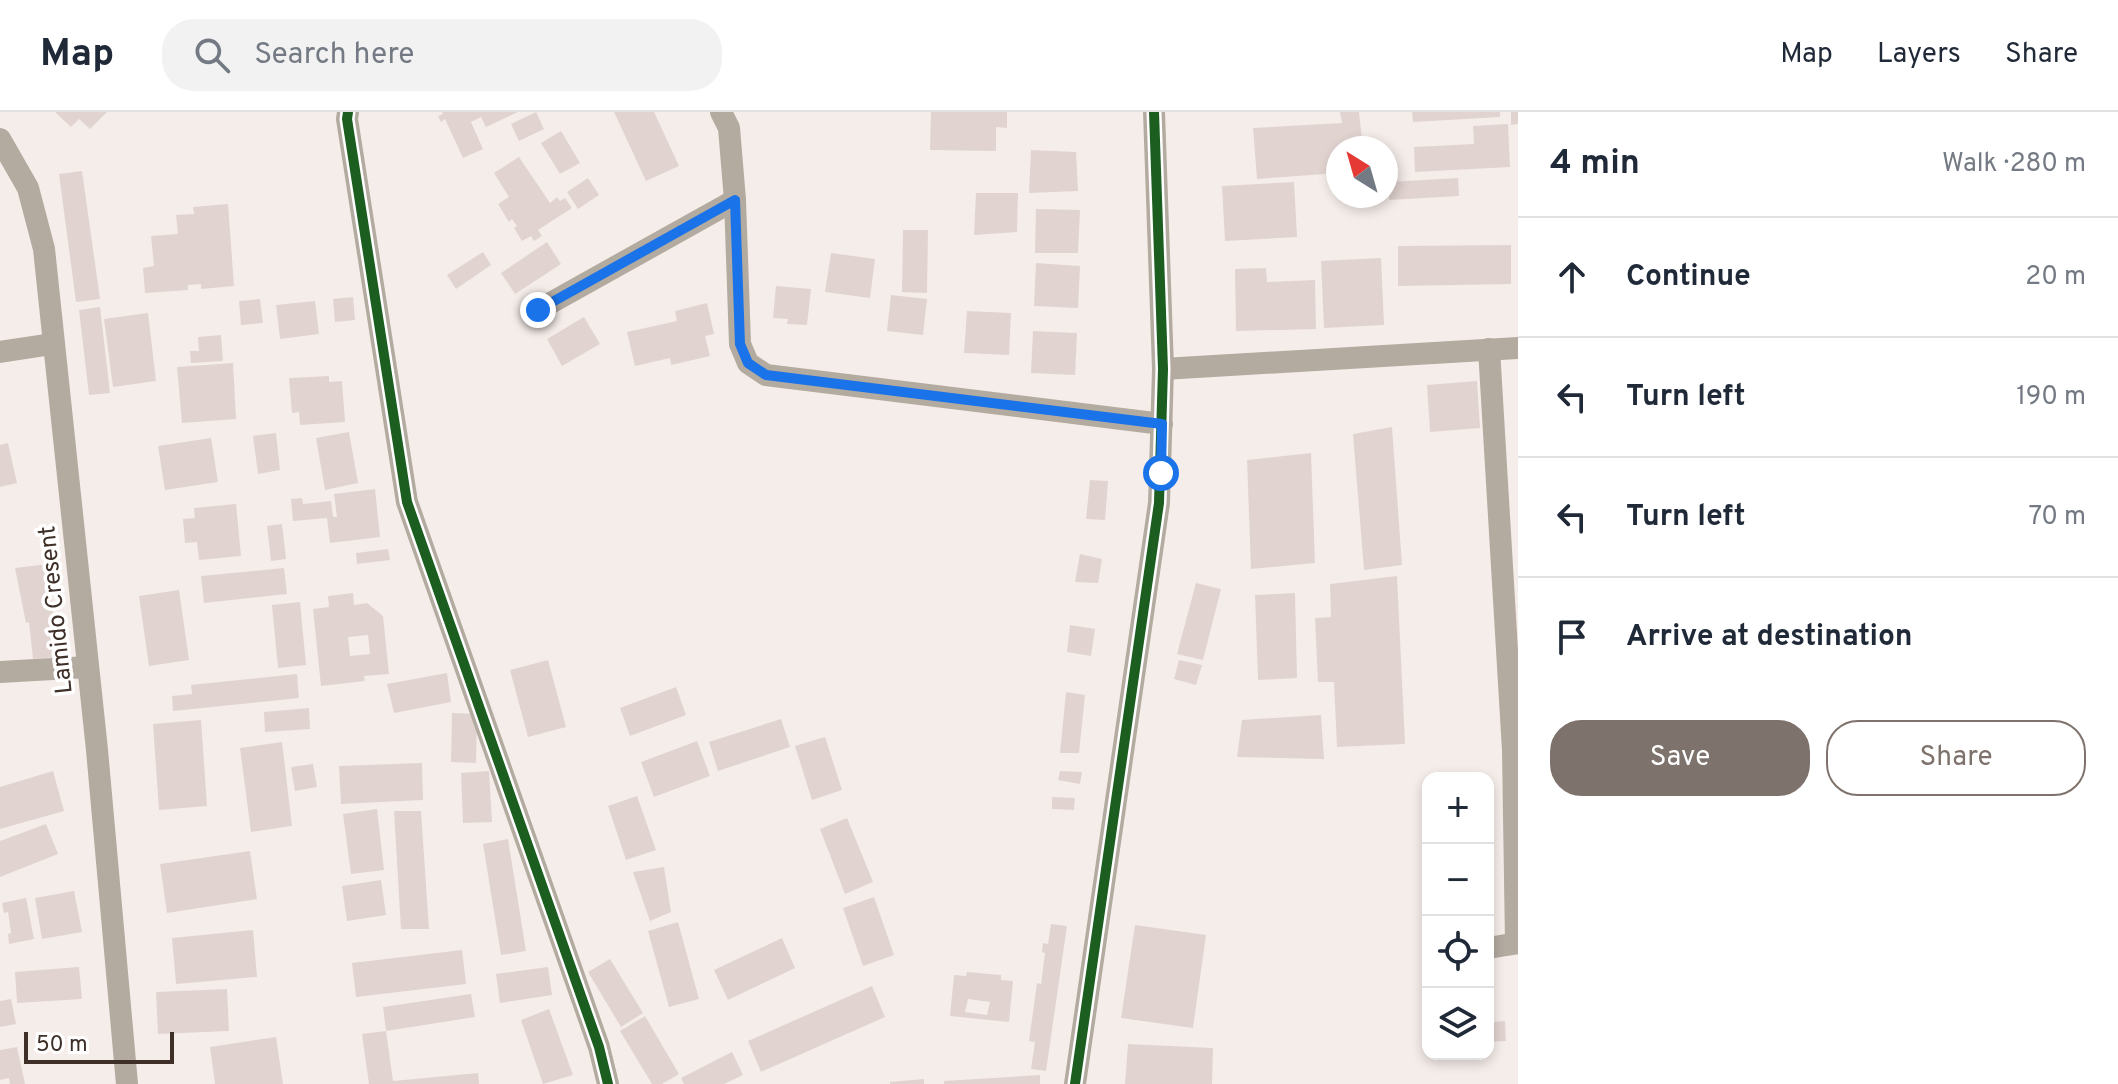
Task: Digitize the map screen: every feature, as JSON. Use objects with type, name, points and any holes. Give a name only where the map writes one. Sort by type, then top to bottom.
[{"type":"street","points":[[348,112],[407,502],[599,1047],[608,1084]]},
{"type":"street","points":[[721,112],[729,128],[740,344],[748,363],[766,375],[1162,424]]},
{"type":"street","points":[[1075,1084],[1159,503],[1163,369],[1154,112]]},
{"type":"street","name":"Lamido Cresent","points":[[0,139],[28,188],[44,249],[88,667],[127,1084]]},
{"type":"street","points":[[538,310],[735,200]]},
{"type":"street","points":[[0,352],[52,344]]},
{"type":"street","points":[[1163,369],[1518,348]]},
{"type":"street","points":[[1489,349],[1510,551],[1517,943],[1494,947]]},
{"type":"street","points":[[0,672],[88,667]]},
{"type":"building","points":[[55,112],[107,112],[90,129],[79,119],[71,127]]},
{"type":"building","points":[[442,112],[518,112],[486,127],[481,117],[471,122],[483,149],[463,158],[445,119],[441,122],[438,116]]},
{"type":"building","points":[[536,112],[544,129],[519,141],[511,124]]},
{"type":"building","points":[[614,112],[654,112],[679,166],[646,181]]},
{"type":"building","points":[[931,112],[1007,112],[1007,128],[996,127],[996,151],[930,150]]},
{"type":"building","points":[[1340,112],[1359,112],[1362,136],[1326,136],[1326,174],[1257,179],[1253,128],[1342,123]]},
{"type":"building","points":[[1412,112],[1500,112],[1500,117],[1413,122]]},
{"type":"building","points":[[1511,112],[1518,112],[1518,124],[1511,125]]},
{"type":"building","points":[[1508,124],[1510,167],[1415,172],[1414,147],[1474,144],[1473,126]]},
{"type":"building","points":[[561,131],[580,163],[560,174],[541,143]]},
{"type":"building","points":[[1031,150],[1076,152],[1078,191],[1029,193]]},
{"type":"building","points":[[519,157],[550,203],[557,197],[560,201],[565,198],[572,208],[538,230],[542,236],[534,241],[531,236],[522,241],[514,228],[517,226],[512,219],[509,222],[498,204],[509,197],[494,173]]},
{"type":"building","points":[[82,171],[100,299],[76,302],[59,174]]},
{"type":"building","points":[[588,178],[599,195],[578,209],[567,192]]},
{"type":"building","points":[[1458,178],[1459,196],[1398,199],[1398,181]]},
{"type":"building","points":[[1294,182],[1297,237],[1225,241],[1222,186]]},
{"type":"building","points":[[976,193],[1018,193],[1017,232],[974,235]]},
{"type":"building","points":[[228,204],[234,286],[201,289],[201,284],[188,285],[188,290],[145,293],[143,268],[154,266],[151,236],[178,234],[176,215],[194,214],[193,207]]},
{"type":"building","points":[[1036,209],[1080,210],[1078,253],[1035,253]]},
{"type":"building","points":[[903,230],[928,230],[927,293],[902,292]]},
{"type":"building","points":[[547,242],[561,264],[515,294],[501,273]]},
{"type":"building","points":[[1511,245],[1511,284],[1398,286],[1398,246]]},
{"type":"building","points":[[483,252],[491,265],[456,289],[447,275]]},
{"type":"building","points":[[831,253],[875,259],[870,298],[825,292]]},
{"type":"building","points":[[1381,258],[1384,325],[1324,328],[1321,261]]},
{"type":"building","points":[[1036,263],[1080,266],[1078,308],[1034,306]]},
{"type":"building","points":[[1266,268],[1267,282],[1315,280],[1316,329],[1236,331],[1235,269]]},
{"type":"building","points":[[776,286],[811,289],[807,325],[787,324],[788,319],[773,318]]},
{"type":"building","points":[[891,295],[927,299],[923,335],[887,331]]},
{"type":"building","points":[[353,297],[355,320],[335,322],[333,299]]},
{"type":"building","points":[[260,299],[263,323],[241,325],[239,301]]},
{"type":"building","points":[[315,301],[319,334],[280,339],[276,305]]},
{"type":"building","points":[[707,303],[714,334],[705,336],[710,356],[671,365],[670,358],[635,366],[627,332],[677,321],[675,311]]},
{"type":"building","points":[[100,307],[110,393],[89,395],[79,310]]},
{"type":"building","points":[[967,311],[1011,313],[1009,355],[964,353]]},
{"type":"building","points":[[148,313],[156,381],[113,387],[104,319]]},
{"type":"building","points":[[584,317],[600,344],[562,366],[547,339]]},
{"type":"building","points":[[1033,331],[1077,333],[1075,375],[1031,373]]},
{"type":"building","points":[[221,335],[223,361],[191,363],[190,351],[199,351],[198,337]]},
{"type":"building","points":[[233,363],[236,419],[182,423],[177,367]]},
{"type":"building","points":[[329,376],[329,382],[342,381],[345,422],[300,425],[299,412],[292,413],[289,378]]},
{"type":"building","points":[[1477,381],[1480,428],[1430,432],[1427,385]]},
{"type":"building","points":[[1392,427],[1402,565],[1364,570],[1353,434]]},
{"type":"building","points":[[349,432],[358,483],[325,490],[316,438]]},
{"type":"building","points":[[276,433],[280,470],[258,474],[253,436]]},
{"type":"building","points":[[211,438],[218,482],[165,490],[158,446]]},
{"type":"building","points":[[8,443],[17,483],[0,487],[0,445]]},
{"type":"building","points":[[1311,453],[1315,563],[1251,569],[1247,460]]},
{"type":"building","points":[[1090,480],[1108,481],[1105,520],[1086,519]]},
{"type":"building","points":[[375,489],[380,537],[330,543],[327,518],[293,521],[291,499],[302,498],[303,504],[331,501],[333,517],[337,517],[334,494]]},
{"type":"building","points":[[236,504],[241,556],[199,560],[197,542],[185,543],[183,519],[195,518],[194,508]]},
{"type":"building","points":[[282,524],[286,559],[271,561],[267,526]]},
{"type":"building","points":[[388,549],[390,560],[357,564],[356,553]]},
{"type":"building","points":[[1080,554],[1102,559],[1098,583],[1075,582]]},
{"type":"building","points":[[48,564],[57,657],[33,659],[29,622],[26,623],[15,568]]},
{"type":"building","points":[[284,568],[287,594],[204,603],[201,576]]},
{"type":"building","points":[[1397,576],[1405,744],[1337,747],[1334,682],[1318,682],[1315,618],[1331,617],[1330,584]]},
{"type":"building","points":[[1196,583],[1221,589],[1203,660],[1177,654]]},
{"type":"building","points":[[179,590],[189,660],[149,666],[139,596]]},
{"type":"building","points":[[353,593],[354,605],[367,603],[383,616],[389,674],[364,676],[365,681],[321,686],[313,609],[329,607],[328,596]],"holes":[[[368,635],[370,654],[350,656],[348,637]]]},
{"type":"building","points":[[1295,593],[1297,678],[1258,680],[1255,595]]},
{"type":"building","points":[[300,602],[306,665],[278,668],[272,605]]},
{"type":"building","points":[[1070,625],[1095,629],[1091,656],[1067,652]]},
{"type":"building","points":[[548,660],[566,727],[528,737],[510,670]]},
{"type":"building","points":[[1179,660],[1202,665],[1196,685],[1174,679]]},
{"type":"building","points":[[447,673],[451,702],[394,713],[387,684]]},
{"type":"building","points":[[297,674],[299,698],[173,711],[172,696],[192,694],[191,685]]},
{"type":"building","points":[[676,687],[686,715],[630,736],[620,708]]},
{"type":"building","points":[[1066,692],[1085,695],[1079,753],[1060,753]]},
{"type":"building","points":[[309,708],[310,729],[265,732],[264,712]]},
{"type":"building","points":[[452,713],[477,714],[476,763],[451,762]]},
{"type":"building","points":[[1321,715],[1324,759],[1237,757],[1242,720]]},
{"type":"building","points":[[781,719],[790,747],[718,771],[709,742]]},
{"type":"building","points":[[201,720],[207,806],[159,810],[153,724]]},
{"type":"building","points":[[825,737],[842,790],[812,800],[795,746]]},
{"type":"building","points":[[697,741],[710,776],[654,797],[641,762]]},
{"type":"building","points":[[282,742],[292,826],[251,832],[240,748]]},
{"type":"building","points":[[422,763],[423,800],[341,804],[339,766]]},
{"type":"building","points":[[313,764],[317,787],[295,791],[291,767]]},
{"type":"building","points":[[53,771],[64,811],[0,829],[0,787]]},
{"type":"building","points":[[489,771],[492,822],[463,823],[461,773]]},
{"type":"building","points":[[1060,771],[1082,772],[1080,784],[1058,780]]},
{"type":"building","points":[[637,796],[656,850],[626,860],[608,806]]},
{"type":"building","points":[[1052,797],[1075,798],[1074,810],[1052,809]]},
{"type":"building","points":[[377,809],[384,870],[351,874],[343,814]]},
{"type":"building","points":[[394,811],[421,811],[429,929],[401,929]]},
{"type":"building","points":[[847,818],[873,882],[845,894],[820,829]]},
{"type":"building","points":[[46,824],[58,854],[0,877],[0,841]]},
{"type":"building","points":[[508,839],[526,951],[501,955],[483,844]]},
{"type":"building","points":[[250,851],[257,899],[167,913],[160,864]]},
{"type":"building","points":[[664,867],[671,912],[650,921],[633,872]]},
{"type":"building","points":[[381,880],[386,915],[347,921],[342,886]]},
{"type":"building","points":[[74,891],[82,932],[42,939],[35,898]]},
{"type":"building","points":[[874,897],[894,955],[863,966],[843,908]]},
{"type":"building","points":[[26,898],[34,939],[9,944],[8,912],[4,913],[2,903]]},
{"type":"building","points":[[678,922],[699,999],[669,1007],[648,931]]},
{"type":"building","points":[[1051,924],[1067,926],[1046,1071],[1031,1069],[1035,1042],[1029,1041],[1037,983],[1041,984],[1045,953],[1042,952],[1043,943],[1048,944]]},
{"type":"building","points":[[1135,925],[1206,935],[1193,1028],[1121,1018]]},
{"type":"building","points":[[253,930],[257,977],[176,984],[172,938]]},
{"type":"building","points":[[782,938],[795,968],[728,1000],[714,970]]},
{"type":"building","points":[[462,950],[466,984],[356,997],[352,963]]},
{"type":"building","points":[[610,959],[643,1013],[621,1027],[588,972]]},
{"type":"building","points":[[79,967],[82,999],[17,1003],[15,972]]},
{"type":"building","points":[[548,967],[552,995],[500,1003],[496,974]]},
{"type":"building","points":[[967,972],[1001,975],[1001,980],[1013,981],[1009,1022],[950,1016],[954,975],[966,976]],"holes":[[[968,999],[990,1002],[987,1015],[965,1012]]]},
{"type":"building","points":[[872,986],[885,1017],[761,1072],[748,1041]]},
{"type":"building","points":[[227,989],[229,1031],[158,1034],[156,992]]},
{"type":"building","points":[[471,994],[475,1017],[386,1031],[383,1007]]},
{"type":"building","points":[[11,999],[16,1024],[0,1027],[0,1001]]},
{"type":"building","points":[[549,1009],[573,1075],[543,1084],[521,1020]]},
{"type":"building","points":[[645,1016],[679,1074],[662,1084],[652,1084],[620,1031]]},
{"type":"building","points":[[1505,1021],[1506,1041],[1494,1042],[1494,1022]]},
{"type":"building","points":[[386,1031],[393,1081],[478,1073],[479,1084],[369,1084],[362,1034]]},
{"type":"building","points":[[276,1037],[283,1084],[215,1084],[210,1047]]},
{"type":"building","points":[[1128,1044],[1213,1048],[1212,1084],[1125,1084]]},
{"type":"building","points":[[17,1047],[25,1084],[10,1084],[9,1078],[0,1080],[0,1050]]},
{"type":"building","points":[[732,1052],[743,1075],[724,1084],[684,1084],[681,1078]]},
{"type":"building","points":[[1040,1075],[1040,1084],[944,1084],[944,1081]]},
{"type":"building","points":[[924,1079],[924,1084],[890,1084],[890,1082]]},
{"type":"cycle path","points":[[348,112],[407,502],[599,1047],[608,1084]]},
{"type":"cycle path","points":[[1075,1084],[1159,503],[1163,369],[1154,112]]},
{"type":"route","points":[[538,310],[735,200],[740,344],[748,363],[766,375],[1162,424],[1161,473]]}]
